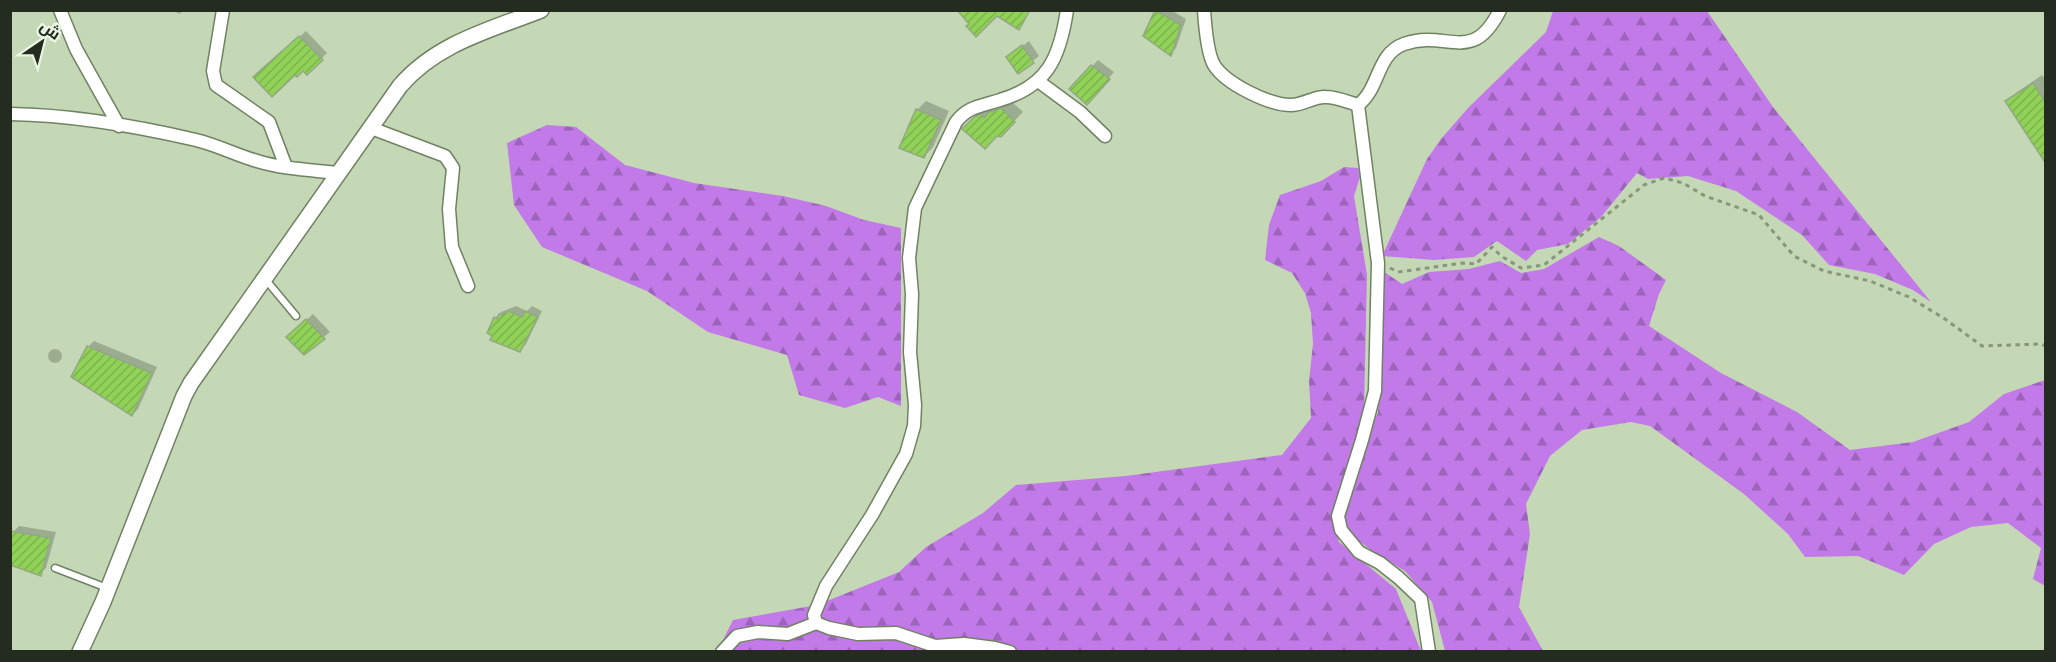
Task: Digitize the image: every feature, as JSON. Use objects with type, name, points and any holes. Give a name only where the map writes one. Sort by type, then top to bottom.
[{"type":"street","points":[[60,10],[76,49],[118,126]]},
{"type":"street","points":[[223,10],[213,80],[269,122],[286,167]]},
{"type":"street","points":[[80,651],[109,588],[184,396],[200,367],[338,173],[412,73],[434,55],[449,46],[541,10]]},
{"type":"street","points":[[816,623],[814,615],[826,586],[872,515],[906,454],[914,426],[915,405],[910,352],[912,294],[909,258],[915,208],[956,122],[963,113],[978,105],[1018,94],[1033,87],[1052,64],[1065,25],[1067,10]]},
{"type":"street","points":[[1204,10],[1214,65],[1222,74],[1247,91],[1266,100],[1288,105],[1302,105],[1318,98],[1328,97],[1358,105]]},
{"type":"street","points":[[1358,105],[1370,93],[1384,61],[1392,50],[1414,42],[1473,42],[1487,33],[1500,10]]},
{"type":"street","points":[[1038,81],[1080,112],[1104,136]]},
{"type":"street","points":[[1358,105],[1378,263],[1375,391],[1338,516],[1341,530],[1359,552],[1394,573],[1421,599],[1428,651]]},
{"type":"street","points":[[10,114],[55,115],[195,139],[257,161],[338,173]]},
{"type":"street","points":[[371,128],[446,156],[453,168],[449,209],[452,247],[468,286]]},
{"type":"street","points":[[722,651],[737,636],[758,632],[788,634],[816,623],[858,634],[896,633],[935,646],[964,644],[1010,651]]},
{"type":"lane","points":[[263,278],[296,316]]},
{"type":"lane","points":[[55,568],[109,588]]},
{"type":"path","points":[[1378,263],[1398,272],[1463,263],[1476,264],[1492,247],[1501,256],[1521,268],[1544,265],[1644,185],[1664,178],[1683,183],[1705,196],[1759,215],[1794,256],[1824,272],[1870,281],[1909,297],[1982,346],[2040,344],[2046,346]]},
{"type":"green space","points":[[1553,11],[1707,11],[1773,107],[1931,302],[1913,290],[1875,274],[1829,265],[1802,235],[1736,191],[1688,176],[1648,179],[1637,173],[1601,217],[1568,244],[1537,250],[1526,261],[1497,241],[1474,257],[1434,260],[1382,256],[1427,159],[1468,108],[1546,32]]},
{"type":"green space","points":[[547,125],[576,127],[625,165],[694,183],[783,196],[826,206],[864,220],[901,228],[901,406],[878,397],[845,408],[799,395],[787,355],[708,332],[647,291],[542,247],[514,205],[507,143]]},
{"type":"green space","points":[[1344,167],[1358,168],[1360,177],[1354,196],[1367,275],[1364,408],[1333,521],[1339,542],[1396,589],[1421,651],[717,652],[733,620],[817,605],[899,572],[926,547],[983,513],[1016,485],[1126,476],[1282,455],[1311,418],[1309,381],[1313,344],[1311,313],[1305,293],[1292,273],[1265,260],[1269,225],[1280,195],[1321,181]]},
{"type":"green space","points":[[1599,237],[1619,246],[1666,280],[1649,326],[1721,373],[1797,412],[1850,450],[1913,442],[1969,422],[2004,394],[2045,380],[2045,586],[2033,579],[2041,548],[2008,523],[1971,527],[1934,544],[1904,575],[1858,556],[1805,557],[1788,534],[1744,494],[1650,426],[1631,422],[1582,430],[1550,456],[1526,504],[1530,534],[1519,607],[1543,651],[1445,651],[1432,602],[1405,571],[1356,539],[1342,519],[1362,445],[1378,413],[1383,271],[1402,284],[1429,272],[1469,269],[1500,261],[1521,273],[1544,269]]},
{"type":"building","points":[[957,10],[1030,10],[1019,30],[997,16],[976,37],[966,26],[969,24]]},
{"type":"building","points":[[1155,10],[1181,25],[1171,56],[1143,36]]},
{"type":"building","points":[[299,36],[323,60],[307,75],[303,71],[297,77],[295,75],[272,97],[253,77]]},
{"type":"building","points":[[1022,45],[1034,63],[1018,74],[1006,57]]},
{"type":"building","points":[[1091,65],[1110,79],[1087,105],[1069,89]]},
{"type":"building","points":[[2033,83],[2046,103],[2046,164],[2005,101]]},
{"type":"building","points":[[1001,108],[1015,122],[985,149],[962,129],[974,117],[980,114],[984,118],[989,112]]},
{"type":"building","points":[[916,109],[941,120],[924,158],[899,148]]},
{"type":"building","points":[[509,311],[522,317],[525,311],[538,317],[520,352],[490,340],[492,336],[487,333],[494,317],[497,319],[499,314],[502,315]]},
{"type":"building","points":[[306,319],[325,339],[304,355],[286,337]]},
{"type":"building","points":[[87,346],[152,373],[132,416],[71,377]]},
{"type":"building","points":[[10,531],[51,538],[41,576],[10,565]]}]
